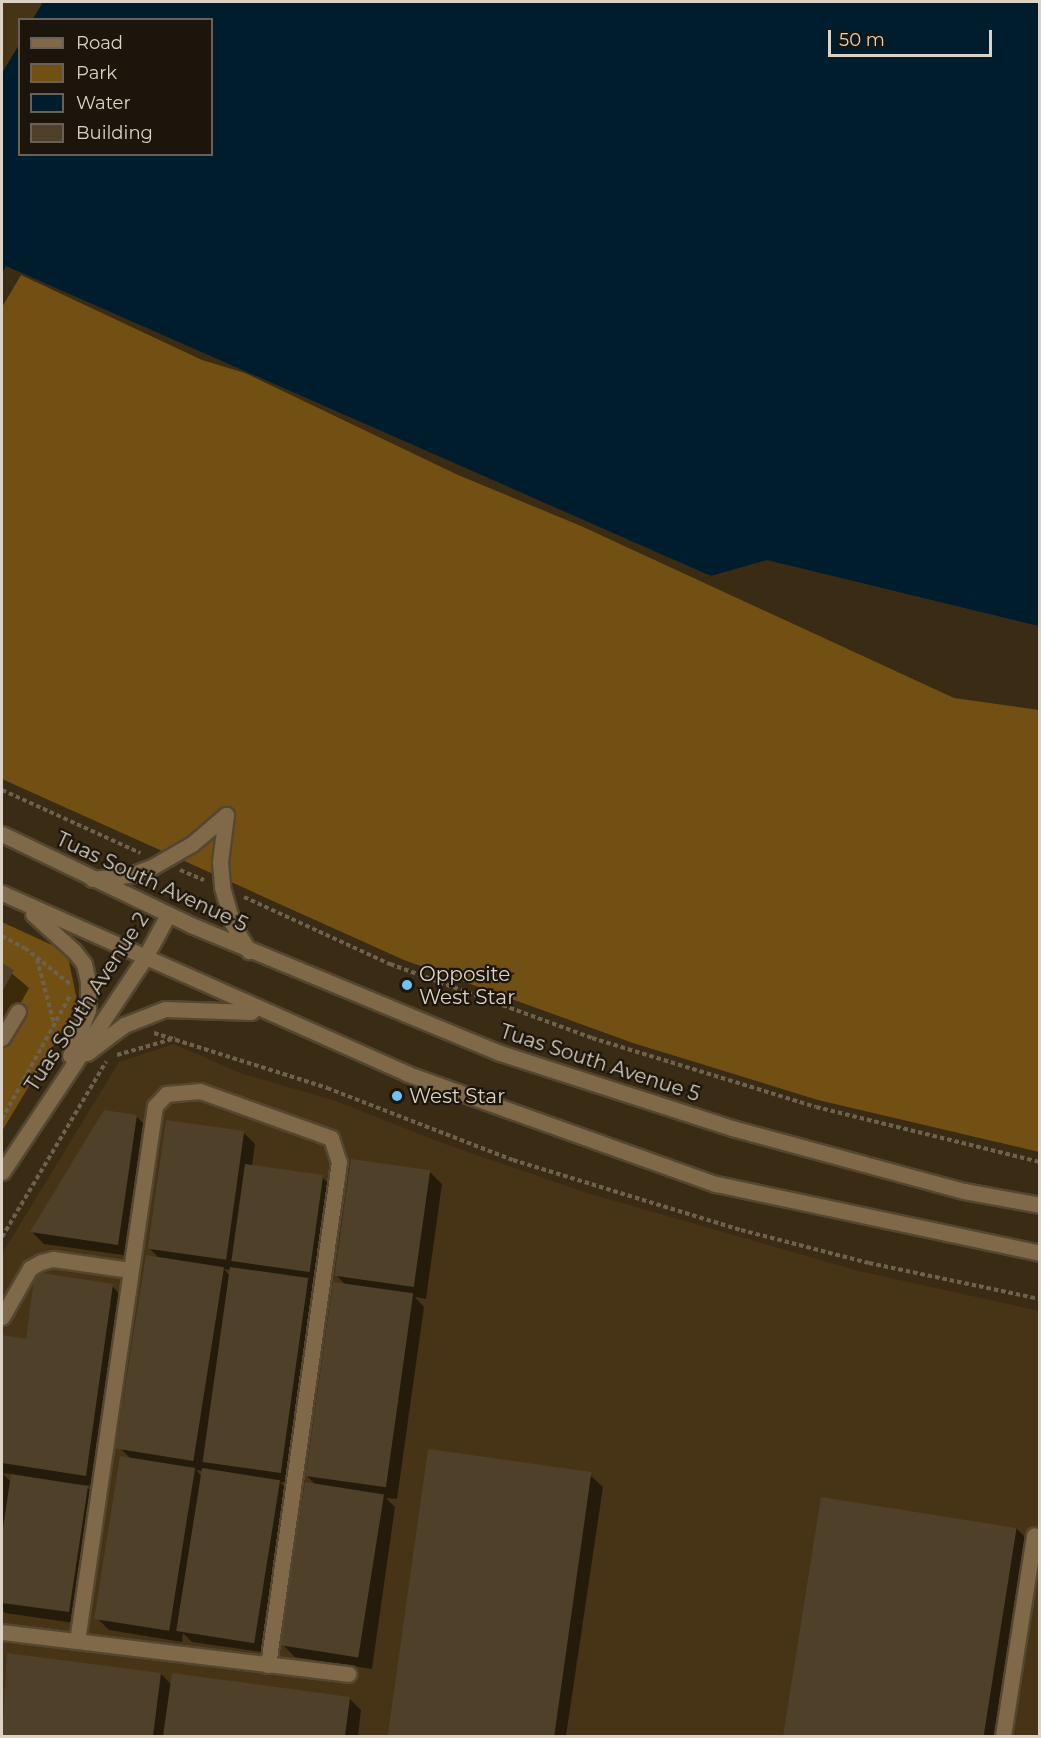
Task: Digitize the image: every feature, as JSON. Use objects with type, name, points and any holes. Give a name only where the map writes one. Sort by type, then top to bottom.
[{"type":"street","points":[[92,879],[130,875],[161,862],[192,844],[226,815],[220,862],[222,887],[232,922],[249,951]]},
{"type":"street","name":"Tuas South Avenue 5","points":[[2,834],[92,879],[249,951],[500,1053],[710,1121],[964,1191],[1040,1205]]},
{"type":"street","points":[[2,893],[144,959],[408,1074],[716,1184],[1040,1253]]},
{"type":"street","points":[[22,903],[74,951],[84,964],[88,982],[85,1018],[56,1090]]},
{"type":"street","name":"Tuas South Avenue 2","points":[[2,1172],[144,959],[168,915]]},
{"type":"street","points":[[76,1061],[124,1024],[165,1009],[263,1012]]},
{"type":"street","points":[[2,1038],[18,1011]]},
{"type":"street","points":[[77,1641],[155,1106],[166,1094],[200,1091],[331,1138],[339,1162],[267,1665]]},
{"type":"street","points":[[2,1317],[30,1268],[41,1262],[53,1259],[130,1270]]},
{"type":"street","points":[[1003,1737],[1034,1535]]},
{"type":"street","points":[[2,1632],[348,1674]]},
{"type":"path","points":[[2,790],[390,964],[592,1038],[816,1107],[1040,1162]]},
{"type":"path","points":[[2,936],[36,958],[75,988],[2,1119]]},
{"type":"path","points":[[36,958],[54,1024]]},
{"type":"path","points":[[150,1032],[176,1038],[327,1089],[513,1160],[730,1227],[868,1263],[1040,1299]]},
{"type":"path","points":[[109,1058],[176,1038]]},
{"type":"path","points":[[2,1237],[109,1058],[133,1042]]},
{"type":"shaded area","points":[[2,2],[43,2],[34,18],[18,18],[18,47],[2,73]]},
{"type":"shaded area","points":[[174,1044],[240,1073],[336,1101],[445,1144],[587,1193],[859,1271],[1039,1311],[1039,1736],[2,1736],[2,1254],[119,1062]]},
{"type":"green space","points":[[21,275],[202,360],[245,373],[458,475],[581,526],[954,698],[1039,710],[1039,1152],[818,1100],[633,1043],[404,960],[2,779],[2,307]]},
{"type":"green space","points":[[2,922],[67,952],[78,1005],[2,1131]]},
{"type":"water","points":[[43,2],[1039,2],[1039,626],[767,560],[711,576],[6,266],[2,273],[2,73],[18,47],[18,156],[213,156],[213,18],[34,18]]},
{"type":"building","points":[[2,963],[14,970],[2,992]]},
{"type":"building","points":[[104,1110],[137,1115],[118,1245],[30,1232]]},
{"type":"building","points":[[166,1120],[244,1131],[226,1260],[148,1249]]},
{"type":"building","points":[[351,1159],[430,1170],[414,1287],[335,1276]]},
{"type":"building","points":[[245,1164],[323,1175],[310,1272],[231,1261]]},
{"type":"building","points":[[146,1255],[224,1267],[193,1461],[115,1449]]},
{"type":"building","points":[[230,1267],[308,1278],[281,1473],[203,1462]]},
{"type":"building","points":[[35,1272],[113,1284],[86,1476],[2,1463],[2,1335],[26,1339]]},
{"type":"building","points":[[333,1282],[413,1293],[386,1487],[306,1476]]},
{"type":"building","points":[[428,1449],[591,1472],[554,1736],[388,1736]]},
{"type":"building","points":[[120,1456],[195,1468],[169,1631],[94,1619]]},
{"type":"building","points":[[202,1468],[280,1480],[254,1643],[176,1631]]},
{"type":"building","points":[[11,1474],[88,1486],[69,1612],[2,1603],[2,1535]]},
{"type":"building","points":[[305,1482],[384,1495],[358,1657],[279,1645]]},
{"type":"building","points":[[821,1497],[1017,1528],[984,1736],[783,1736]]},
{"type":"building","points":[[7,1653],[161,1673],[153,1736],[2,1736]]},
{"type":"building","points":[[172,1673],[350,1697],[345,1736],[163,1736]]},
{"type":"place","name":"Opposite West Star","points":[[407,985]]},
{"type":"place","name":"West Star","points":[[397,1096]]}]
